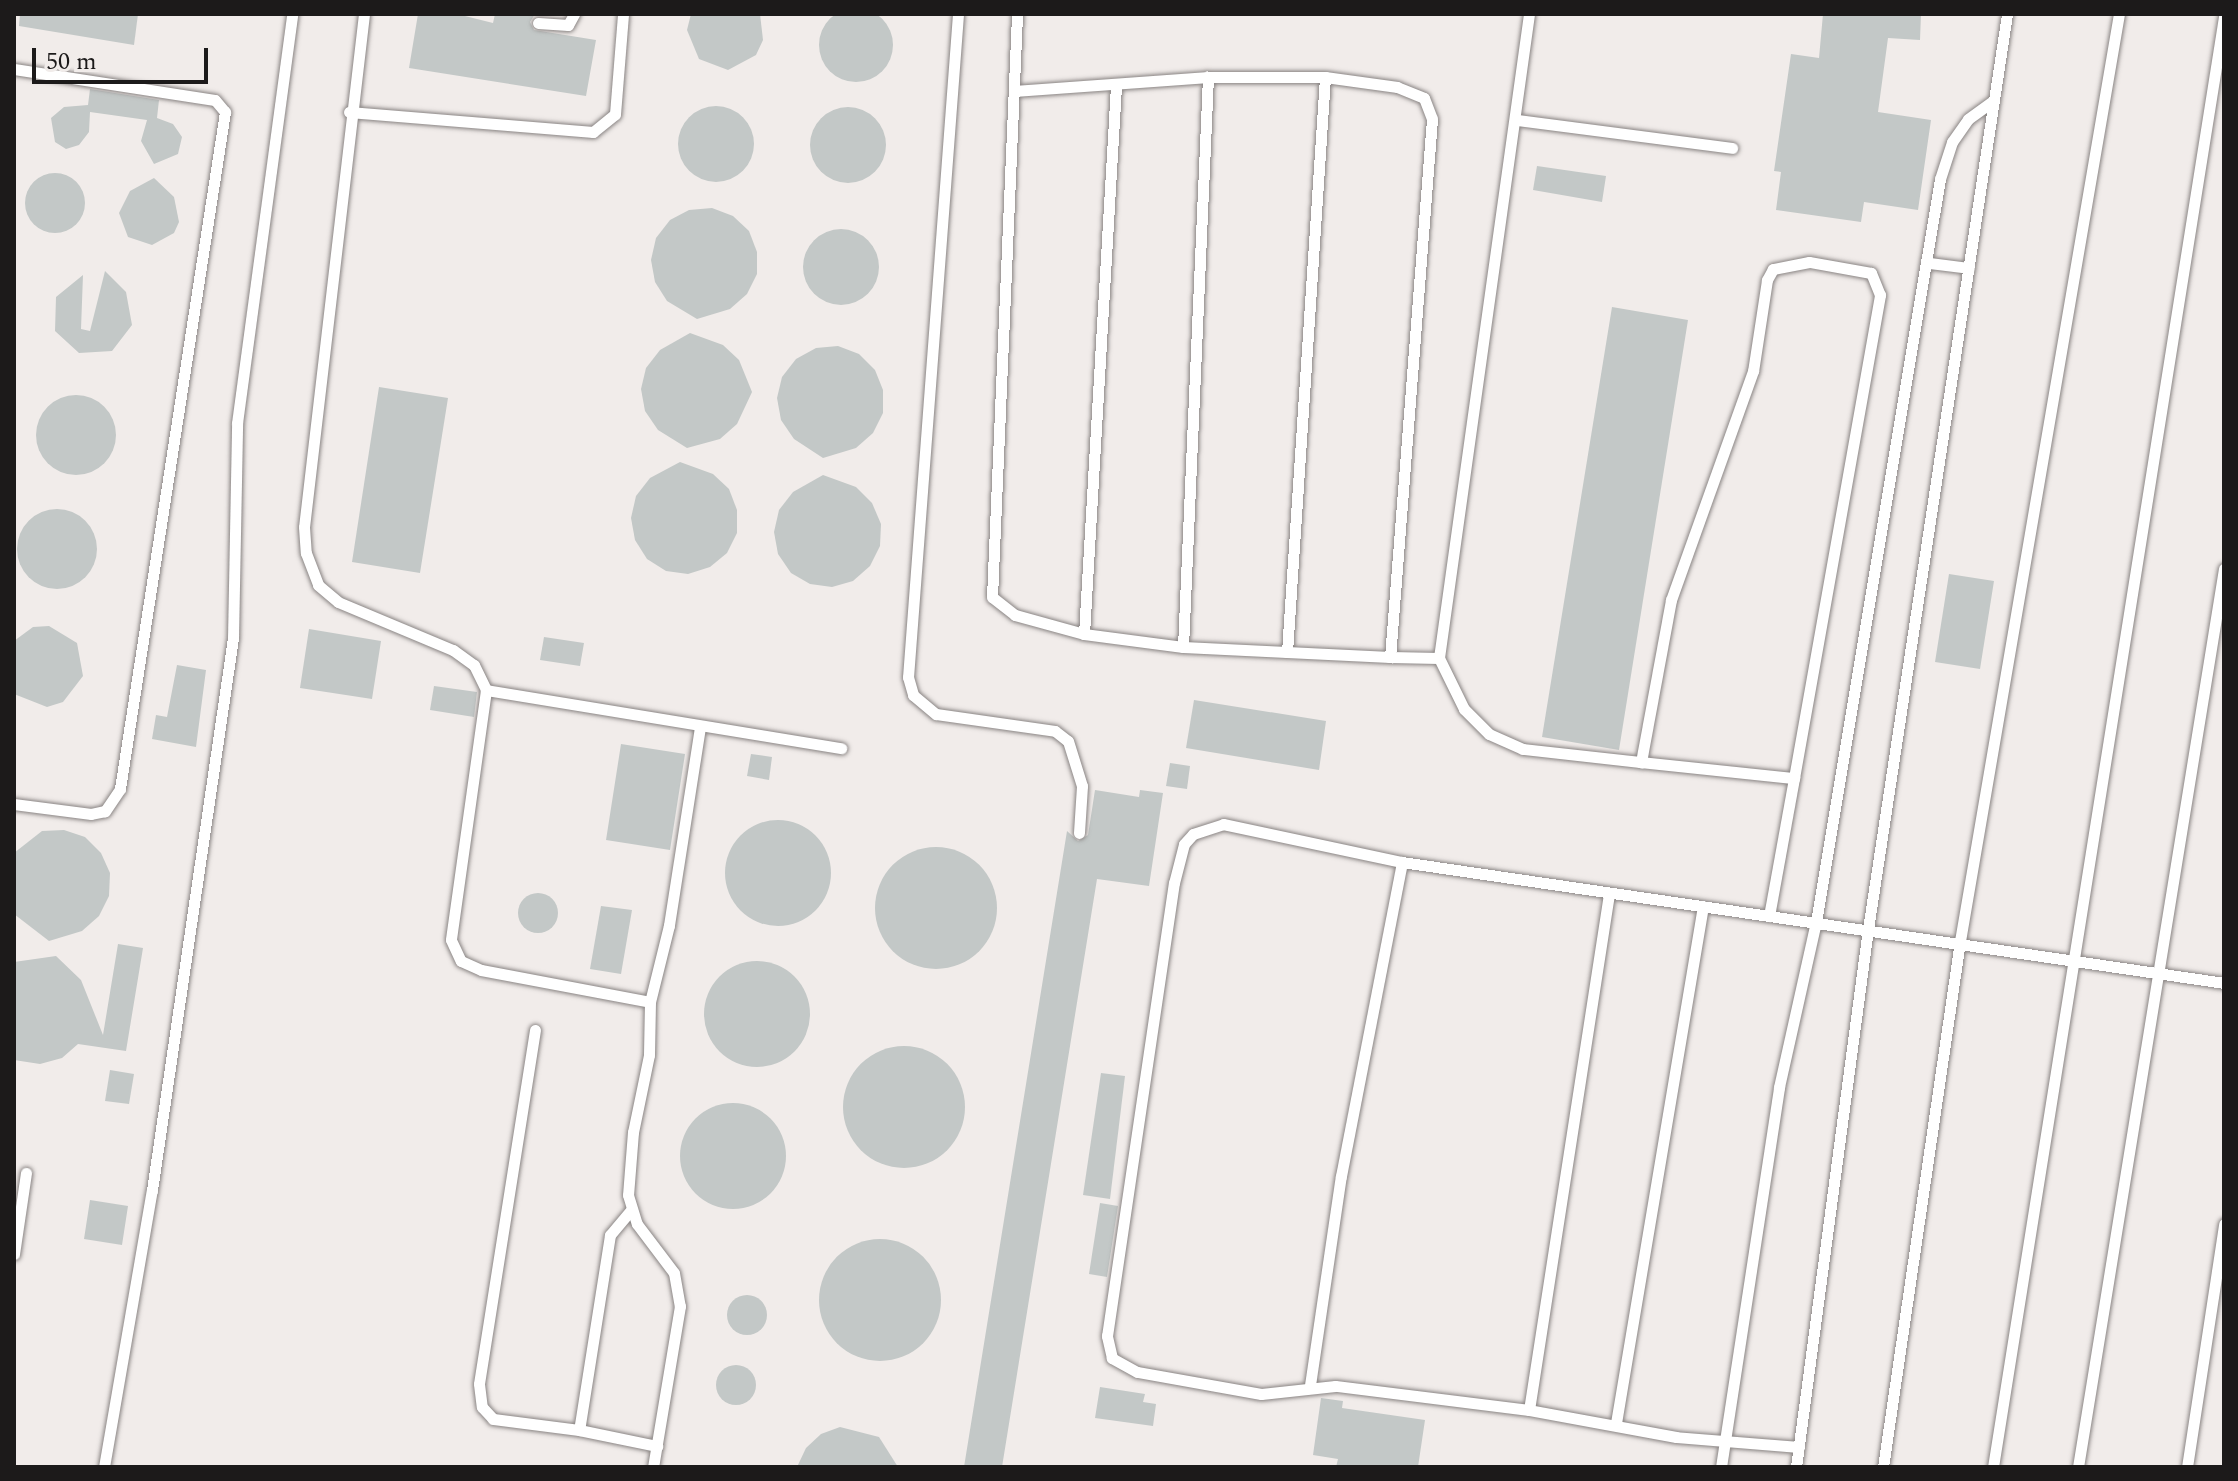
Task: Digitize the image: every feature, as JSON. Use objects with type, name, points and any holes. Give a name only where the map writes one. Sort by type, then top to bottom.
[{"type":"lane","points":[[104,1467],[152,1190],[233,638],[237,423],[292,14]]},
{"type":"lane","points":[[364,14],[349,112],[304,527],[306,553],[318,585],[338,602],[453,650],[474,665],[486,690],[451,940],[454,951],[468,966],[481,970],[650,1002]]},
{"type":"lane","points":[[538,23],[568,25],[574,14]]},
{"type":"lane","points":[[349,112],[593,132],[615,114],[623,14]]},
{"type":"lane","points":[[958,14],[908,677],[913,695],[936,714],[1055,731],[1068,741],[1082,786],[1079,833]]},
{"type":"lane","points":[[1017,14],[989,587],[1005,611],[1084,634],[1183,647],[1439,658]]},
{"type":"lane","points":[[1529,14],[1517,120],[1479,342],[1439,658],[1464,709],[1489,734],[1523,749],[1794,778]]},
{"type":"lane","points":[[1796,1467],[1868,929],[2007,14]]},
{"type":"lane","points":[[1883,1467],[1960,941],[2119,14]]},
{"type":"lane","points":[[1993,1467],[2224,16]]},
{"type":"lane","points":[[14,69],[215,100],[225,112],[120,789],[105,811],[91,814],[14,804]]},
{"type":"lane","points":[[1014,91],[1208,77],[1325,77],[1416,92],[1432,119],[1390,657]]},
{"type":"lane","points":[[1183,647],[1208,77]]},
{"type":"lane","points":[[1287,652],[1325,77]]},
{"type":"lane","points":[[1084,634],[1116,85]]},
{"type":"lane","points":[[1721,1467],[1779,1087],[1816,922],[1929,263],[1940,179],[1952,142],[1968,119],[1994,100]]},
{"type":"lane","points":[[1517,120],[1732,148]]},
{"type":"lane","points":[[1641,762],[1671,600],[1753,371],[1767,280],[1773,269],[1809,262],[1871,273],[1880,295],[1769,916]]},
{"type":"lane","points":[[1929,263],[1969,268]]},
{"type":"lane","points":[[2078,1467],[2224,569]]},
{"type":"lane","points":[[486,690],[841,748]]},
{"type":"lane","points":[[653,1467],[679,1289],[631,1210],[627,1176],[649,1055],[650,1002],[669,925],[700,726]]},
{"type":"lane","points":[[1799,1447],[1725,1442],[1529,1410],[1310,1385],[1261,1394],[1137,1372],[1117,1363],[1107,1346],[1174,883],[1184,844],[1206,826],[1223,824],[1402,862],[1609,894],[1960,941],[2224,983]]},
{"type":"lane","points":[[1310,1385],[1341,1176],[1402,862]]},
{"type":"lane","points":[[1529,1410],[1609,894]]},
{"type":"lane","points":[[1616,1423],[1703,906]]},
{"type":"lane","points":[[535,1030],[479,1384],[482,1407],[493,1419],[579,1430],[657,1446]]},
{"type":"lane","points":[[14,1254],[26,1173]]},
{"type":"lane","points":[[579,1430],[610,1235],[631,1210]]},
{"type":"lane","points":[[2187,1467],[2224,1224]]},
{"type":"building","points":[[856,8],[870,11],[882,19],[890,31],[893,45],[890,59],[882,71],[870,79],[856,82],[842,79],[830,71],[822,59],[819,45],[822,31],[830,19],[842,11]]},
{"type":"building","points":[[20,14],[138,14],[134,45],[19,26]]},
{"type":"building","points":[[418,14],[457,14],[493,23],[495,14],[535,14],[530,22],[534,30],[596,40],[586,96],[409,68]]},
{"type":"building","points":[[691,14],[760,14],[763,40],[756,55],[728,70],[699,59],[687,30]]},
{"type":"building","points":[[1823,14],[1921,14],[1920,40],[1888,38],[1878,112],[1931,120],[1918,210],[1864,202],[1861,222],[1776,210],[1781,172],[1774,171],[1791,54],[1819,58]]},
{"type":"building","points":[[90,89],[159,100],[157,118],[173,124],[182,137],[178,154],[154,164],[141,141],[147,120],[90,112],[89,132],[79,145],[66,149],[55,142],[51,118],[64,107],[88,105]]},
{"type":"building","points":[[709,106],[723,106],[737,112],[748,123],[754,144],[751,159],[743,171],[723,182],[709,182],[695,176],[684,165],[678,151],[678,137],[684,123],[695,112]]},
{"type":"building","points":[[848,107],[863,110],[875,118],[883,130],[886,145],[883,160],[875,172],[863,180],[848,183],[833,180],[821,172],[813,160],[810,145],[813,130],[821,118],[833,110]]},
{"type":"building","points":[[1537,166],[1606,176],[1602,202],[1533,190]]},
{"type":"building","points":[[55,173],[66,175],[76,182],[83,192],[83,214],[76,224],[66,231],[55,233],[44,231],[34,224],[27,214],[25,203],[27,192],[34,182],[44,175]]},
{"type":"building","points":[[154,178],[174,197],[179,222],[174,233],[152,245],[128,237],[119,213],[130,191]]},
{"type":"building","points":[[712,208],[733,216],[749,231],[757,252],[757,274],[747,294],[730,309],[697,319],[667,301],[655,282],[651,260],[656,238],[670,220],[689,210]]},
{"type":"building","points":[[841,229],[856,232],[868,240],[876,252],[879,267],[876,282],[868,294],[856,302],[841,305],[826,302],[814,294],[806,282],[803,267],[806,252],[814,240],[826,232]]},
{"type":"building","points":[[105,271],[126,292],[132,325],[112,351],[79,353],[55,331],[56,297],[83,275],[81,329],[90,331]]},
{"type":"building","points":[[1612,307],[1688,320],[1619,750],[1542,737]]},
{"type":"building","points":[[690,333],[723,345],[739,360],[752,392],[737,424],[720,439],[687,448],[658,430],[645,411],[641,389],[646,368],[660,350]]},
{"type":"building","points":[[838,346],[859,354],[875,370],[883,390],[883,413],[873,433],[856,448],[823,458],[794,439],[781,420],[777,398],[782,377],[796,359],[816,348]]},
{"type":"building","points":[[379,387],[448,398],[420,573],[352,562]]},
{"type":"building","points":[[76,395],[91,398],[104,407],[113,420],[116,435],[113,450],[104,463],[91,472],[76,475],[61,472],[48,463],[39,450],[36,435],[39,420],[48,407],[61,398]]},
{"type":"building","points":[[680,462],[713,474],[729,489],[737,510],[737,533],[727,553],[710,567],[688,574],[666,571],[647,559],[635,540],[631,518],[636,496],[650,478]]},
{"type":"building","points":[[823,475],[856,487],[872,503],[881,524],[880,546],[870,566],[853,581],[832,587],[810,584],[791,573],[778,554],[774,532],[779,510],[793,492]]},
{"type":"building","points":[[57,509],[72,512],[85,521],[94,534],[97,549],[94,564],[85,577],[72,586],[57,589],[42,586],[29,577],[20,564],[17,549],[20,534],[29,521],[42,512]]},
{"type":"building","points":[[1949,574],[1994,581],[1980,669],[1935,662]]},
{"type":"building","points":[[49,626],[77,643],[83,676],[63,702],[47,707],[14,694],[14,641],[33,627]]},
{"type":"building","points":[[309,629],[381,641],[372,699],[300,688]]},
{"type":"building","points":[[544,637],[584,643],[580,666],[540,660]]},
{"type":"building","points":[[177,665],[206,670],[196,747],[152,739],[156,715],[167,717]]},
{"type":"building","points":[[434,686],[477,692],[474,717],[430,710]]},
{"type":"building","points":[[1194,700],[1326,721],[1319,770],[1186,748]]},
{"type":"building","points":[[621,744],[685,754],[670,850],[606,840]]},
{"type":"building","points":[[751,754],[772,757],[769,780],[747,776]]},
{"type":"building","points":[[1170,763],[1190,766],[1187,789],[1166,786]]},
{"type":"building","points":[[1095,790],[1139,797],[1140,790],[1163,793],[1149,886],[1097,879],[1002,1467],[964,1467],[1067,831],[1078,841],[1088,835]]},
{"type":"building","points":[[778,820],[798,824],[816,835],[827,853],[831,873],[827,893],[816,911],[798,922],[778,926],[758,922],[740,911],[729,893],[725,873],[729,853],[740,835],[758,824]]},
{"type":"building","points":[[64,830],[85,837],[101,853],[110,873],[109,896],[99,916],[82,931],[49,941],[14,914],[14,853],[42,831]]},
{"type":"building","points":[[936,847],[959,852],[979,865],[992,885],[997,908],[992,931],[979,951],[959,964],[936,969],[913,964],[893,951],[880,931],[875,908],[880,885],[893,865],[913,852]]},
{"type":"building","points":[[538,893],[552,899],[558,913],[552,927],[538,933],[524,927],[518,913],[524,899]]},
{"type":"building","points":[[601,906],[632,910],[621,974],[590,969]]},
{"type":"building","points":[[118,944],[143,948],[126,1051],[78,1044],[62,1058],[40,1064],[14,1060],[14,962],[56,956],[81,980],[103,1035]]},
{"type":"building","points":[[757,961],[777,965],[795,976],[806,994],[810,1014],[806,1034],[795,1052],[777,1063],[757,1067],[737,1063],[719,1052],[708,1034],[704,1014],[708,994],[719,976],[737,965]]},
{"type":"building","points":[[904,1046],[927,1051],[947,1064],[960,1084],[965,1107],[960,1130],[947,1150],[927,1163],[904,1168],[881,1163],[861,1150],[848,1130],[843,1107],[848,1084],[861,1064],[881,1051]]},
{"type":"building","points":[[110,1070],[134,1074],[129,1104],[105,1101]]},
{"type":"building","points":[[1101,1073],[1125,1076],[1110,1199],[1083,1195]]},
{"type":"building","points":[[733,1103],[753,1107],[770,1119],[782,1136],[786,1156],[782,1176],[770,1193],[753,1205],[733,1209],[713,1205],[696,1193],[684,1176],[680,1156],[684,1136],[696,1119],[713,1107]]},
{"type":"building","points":[[90,1200],[128,1206],[122,1245],[84,1239]]},
{"type":"building","points":[[1100,1203],[1118,1206],[1107,1277],[1089,1274]]},
{"type":"building","points":[[880,1239],[903,1244],[923,1257],[936,1277],[941,1300],[936,1323],[923,1343],[903,1356],[880,1361],[857,1356],[837,1343],[824,1323],[819,1300],[824,1277],[837,1257],[857,1244]]},
{"type":"building","points":[[747,1295],[761,1301],[767,1315],[761,1329],[747,1335],[733,1329],[727,1315],[733,1301]]},
{"type":"building","points":[[736,1365],[750,1371],[756,1385],[750,1399],[736,1405],[722,1399],[716,1385],[722,1371]]},
{"type":"building","points":[[1100,1387],[1145,1394],[1143,1402],[1156,1404],[1153,1426],[1095,1418]]},
{"type":"building","points":[[1321,1398],[1343,1401],[1342,1408],[1425,1420],[1418,1467],[1336,1467],[1338,1459],[1313,1455]]},
{"type":"building","points":[[840,1427],[879,1437],[898,1467],[797,1467],[806,1448],[821,1434]]}]
